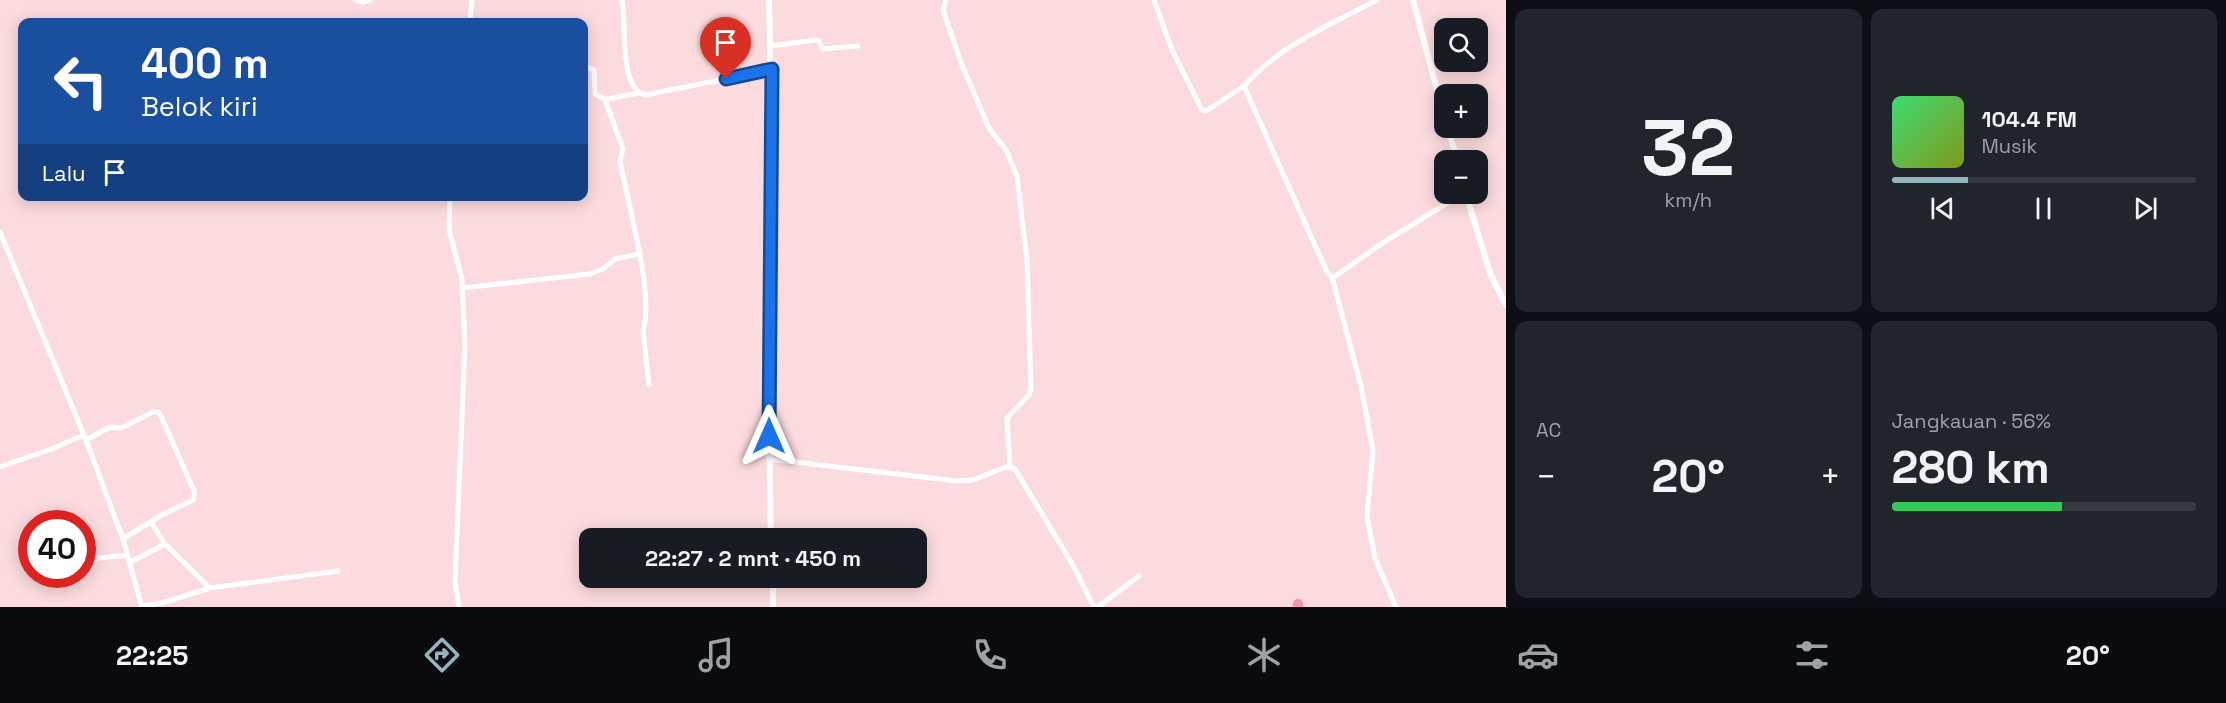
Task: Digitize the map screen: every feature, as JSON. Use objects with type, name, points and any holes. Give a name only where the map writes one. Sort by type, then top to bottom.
[{"type":"street","points":[[357,0],[363,2],[370,0]]},
{"type":"street","points":[[470,18],[472,0]]},
{"type":"street","points":[[622,0],[627,66],[634,89],[639,93],[645,95],[772,69]]},
{"type":"street","points":[[769,0],[772,69],[769,459],[771,528]]},
{"type":"street","points":[[946,0],[943,10],[962,65],[989,128],[1005,150],[1017,176],[1027,260],[1031,389],[1029,395],[1007,418],[1010,466]]},
{"type":"street","points":[[1154,0],[1172,50],[1202,110],[1206,111],[1244,86],[1255,73],[1293,43],[1377,0]]},
{"type":"street","points":[[1413,0],[1435,84]]},
{"type":"street","points":[[771,46],[812,40],[819,40],[823,49],[858,46]]},
{"type":"street","points":[[588,68],[594,70],[595,94],[607,100],[621,142],[620,161],[646,288],[643,330],[648,385]]},
{"type":"street","points":[[1244,86],[1327,272],[1332,277],[1361,386],[1372,450],[1367,516],[1369,527],[1375,558],[1395,607]]},
{"type":"street","points":[[607,100],[615,96],[639,93]]},
{"type":"street","points":[[450,201],[449,229],[462,288],[465,346],[455,581],[459,607]]},
{"type":"street","points":[[1332,277],[1447,204]]},
{"type":"street","points":[[1467,204],[1490,273],[1506,305]]},
{"type":"street","points":[[0,232],[85,437],[123,539],[142,607],[163,605],[210,588],[338,571]]},
{"type":"street","points":[[462,288],[590,274],[615,259],[639,254]]},
{"type":"street","points":[[0,467],[111,427],[120,428],[153,412],[160,414],[195,497],[123,539]]},
{"type":"street","points":[[769,459],[957,481],[973,480],[1010,466]]},
{"type":"street","points":[[1010,466],[1015,469],[1040,509],[1096,607],[1139,576]]},
{"type":"street","points":[[151,522],[165,544],[210,588]]},
{"type":"street","points":[[129,563],[165,544]]},
{"type":"street","points":[[96,558],[127,555]]},
{"type":"street","points":[[772,588],[773,607]]},
{"type":"route","points":[[726,79],[772,69],[769,436]]}]
